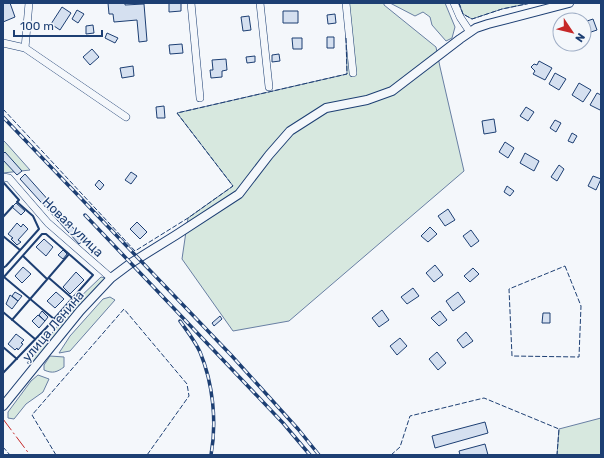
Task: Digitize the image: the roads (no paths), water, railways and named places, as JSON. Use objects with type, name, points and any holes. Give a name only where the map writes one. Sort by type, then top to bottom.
[{"type":"main road","name":"улица Ленина","points":[[4,403],[80,311],[111,278],[125,267],[239,194],[269,155],[290,131],[326,108],[368,100],[392,91],[470,32],[488,24],[569,3]]},
{"type":"street","points":[[25,48],[28,3]]},
{"type":"street","points":[[191,3],[200,98]]},
{"type":"street","points":[[260,3],[269,87]]},
{"type":"street","points":[[346,3],[353,73]]},
{"type":"street","points":[[454,3],[460,17],[470,32]]},
{"type":"street","points":[[3,44],[25,48],[126,117]]},
{"type":"street","name":"Новая улица","points":[[3,177],[9,178],[48,224],[111,278]]},
{"type":"railway","points":[[3,117],[231,355],[298,429],[319,455]]},
{"type":"railway","points":[[85,215],[283,423],[310,455]]},
{"type":"railway","points":[[180,321],[198,348],[208,377],[214,416],[211,455]]}]
